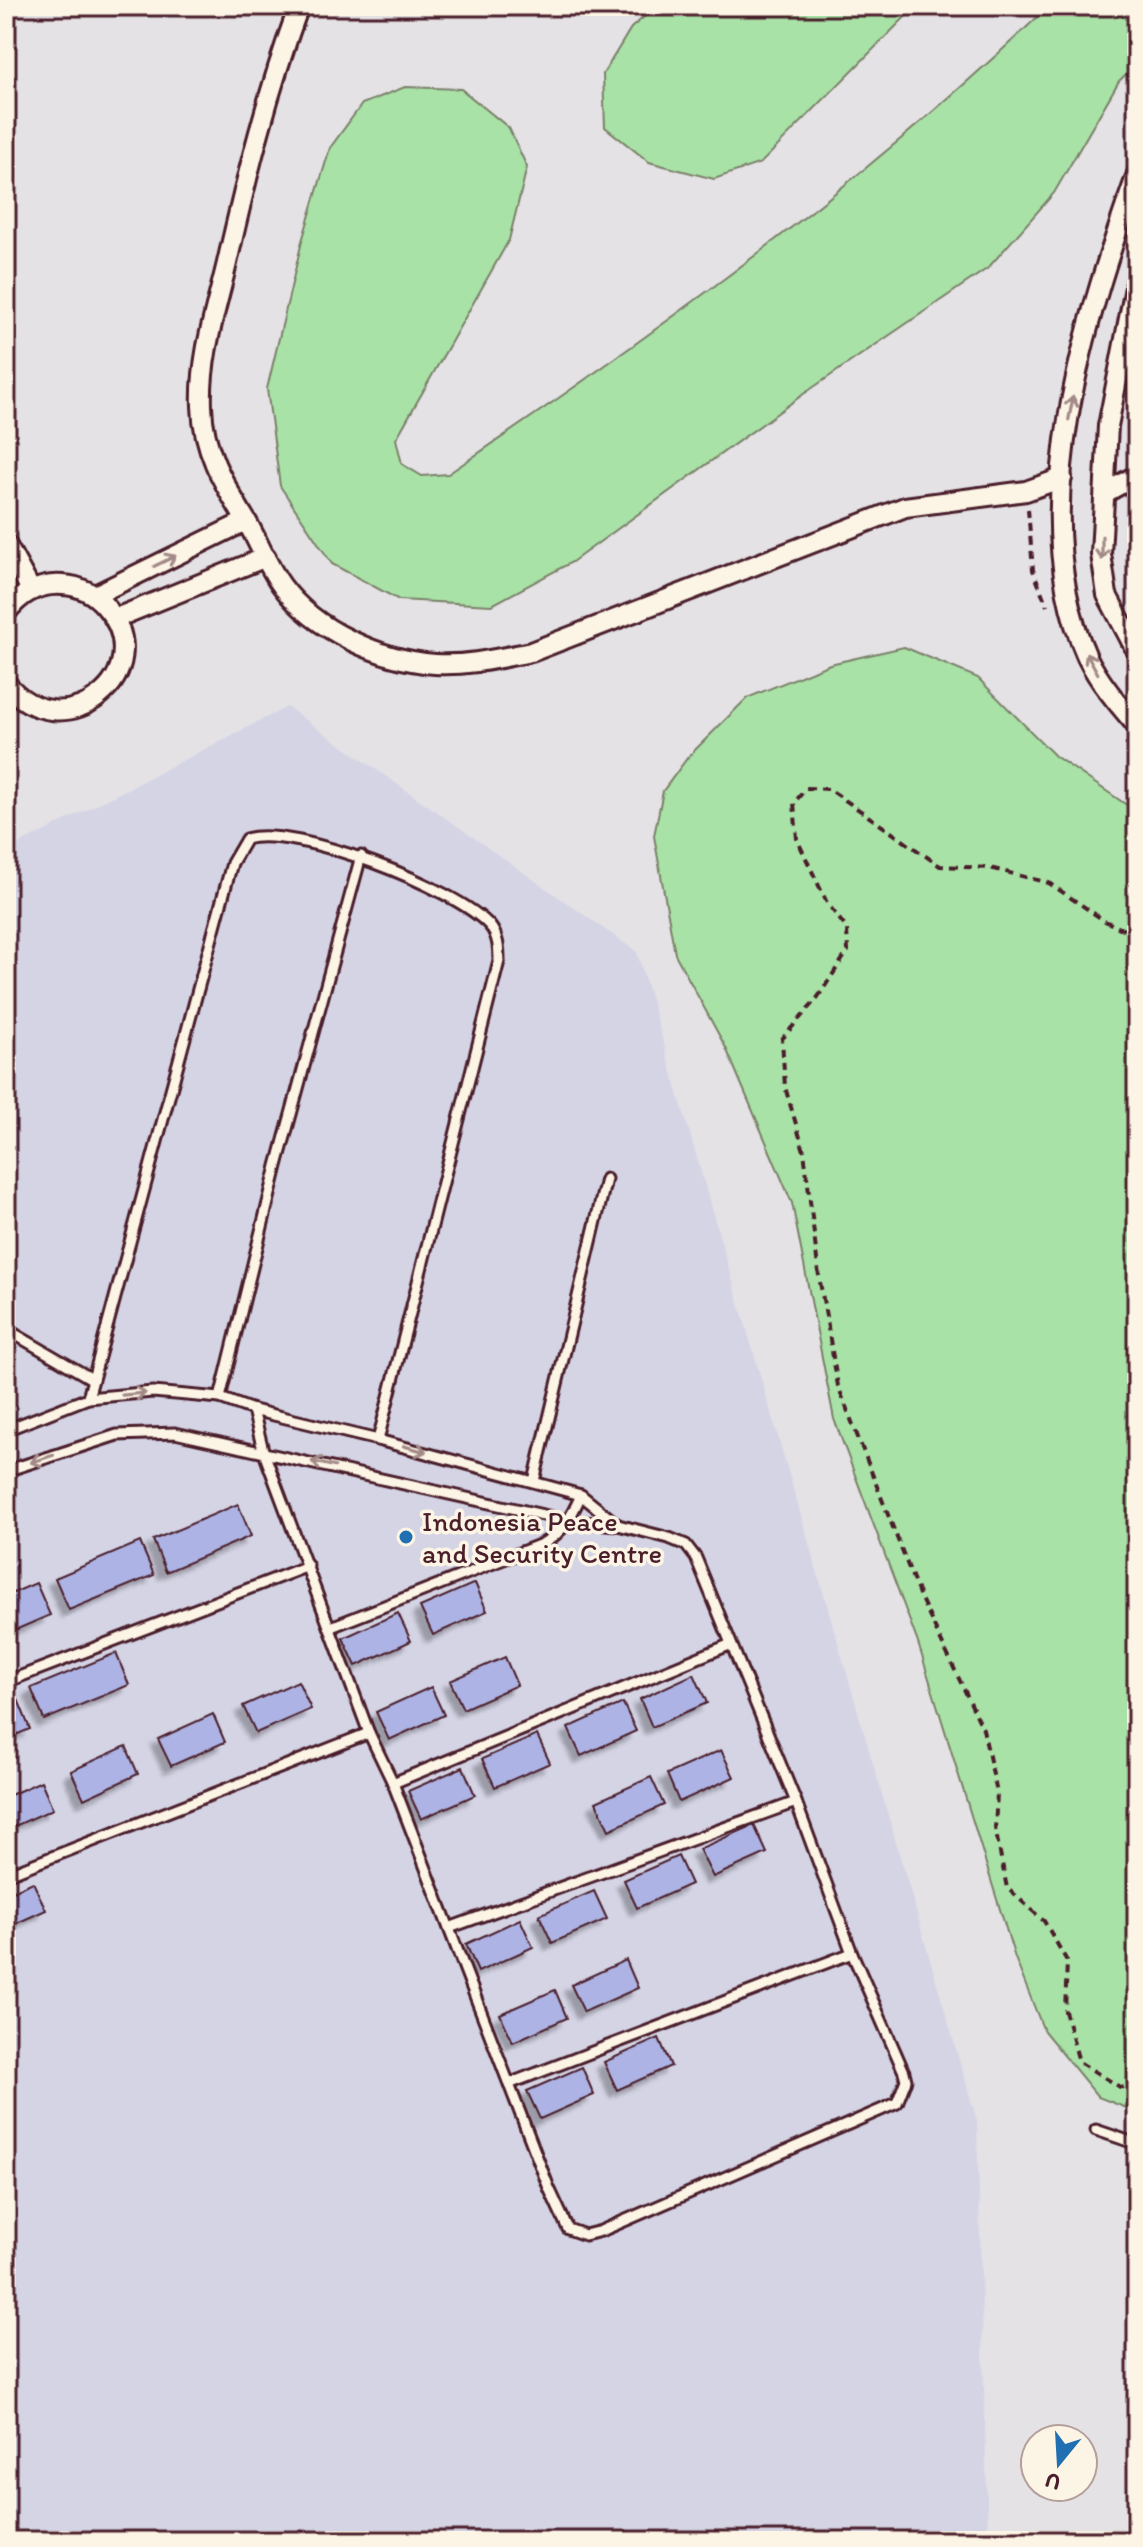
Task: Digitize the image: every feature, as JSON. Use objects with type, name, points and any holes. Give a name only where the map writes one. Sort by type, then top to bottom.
[{"type":"street","points":[[299,6],[272,77],[215,310],[203,376],[203,425],[224,486],[283,587],[316,619],[353,641],[435,664],[472,663],[531,652],[905,507],[1026,491],[1062,478]]},
{"type":"street","points":[[1137,174],[1105,264],[1069,417],[1062,478],[1061,553],[1067,596],[1088,658],[1117,703],[1137,726]]},
{"type":"street","points":[[1137,277],[1108,426],[1101,554],[1107,595],[1137,652]]},
{"type":"street","points":[[1105,493],[1137,475]]},
{"type":"street","points":[[95,595],[246,521]]},
{"type":"street","points":[[6,544],[31,590]]},
{"type":"street","points":[[116,618],[266,557]]},
{"type":"street","points":[[6,613],[31,590],[53,584],[75,586],[95,595],[116,618],[123,640],[121,664],[111,686],[93,702],[71,711],[47,711],[25,702],[6,683]]},
{"type":"lane","points":[[88,1398],[239,848],[246,839],[264,836],[361,856],[432,886],[478,915],[495,935],[499,961],[378,1440]]},
{"type":"lane","points":[[220,1398],[277,1166],[361,856]]},
{"type":"lane","points":[[534,1481],[606,1179]]},
{"type":"lane","points":[[6,1329],[92,1379]]},
{"type":"lane","points":[[6,1430],[88,1398],[153,1392],[220,1398],[253,1410],[581,1495],[618,1525]]},
{"type":"lane","points":[[6,1471],[117,1435],[147,1432],[197,1436],[263,1450],[570,1521],[618,1525],[686,1545],[704,1572],[729,1645],[796,1802],[852,1953],[904,2072],[906,2080],[897,2103],[601,2231],[585,2235],[568,2229],[549,2188],[393,1783],[369,1733],[263,1450],[253,1410]]},
{"type":"lane","points":[[331,1627],[542,1544],[556,1536],[570,1521],[581,1495]]},
{"type":"lane","points":[[6,1682],[308,1566]]},
{"type":"lane","points":[[393,1783],[729,1645]]},
{"type":"lane","points":[[6,1875],[369,1733]]},
{"type":"lane","points":[[449,1928],[796,1802]]},
{"type":"lane","points":[[511,2083],[852,1953]]},
{"type":"lane","points":[[1096,2130],[1137,2144]]},
{"type":"path","points":[[1137,936],[1105,921],[1049,883],[990,868],[940,866],[829,789],[806,788],[794,803],[797,839],[827,903],[847,929],[848,951],[818,997],[782,1039],[785,1087],[804,1151],[819,1276],[838,1386],[920,1597],[983,1729],[997,1793],[995,1828],[1007,1888],[1044,1921],[1067,1961],[1065,2011],[1079,2062],[1120,2087],[1137,2088]]},
{"type":"shaded area","name":"Indonesia Peace and Security Centre","points":[[287,707],[637,952],[977,2121],[988,2541],[6,2541],[6,851]]},
{"type":"green space","points":[[657,6],[916,6],[761,163],[714,179],[649,162],[605,127],[603,74],[631,28]]},
{"type":"green space","points":[[1049,6],[1137,6],[1137,64],[1119,81],[1054,193],[988,268],[805,393],[572,562],[492,605],[399,600],[332,564],[280,486],[267,389],[302,241],[330,148],[362,104],[405,87],[461,89],[509,128],[527,167],[509,240],[396,439],[402,464],[422,476],[448,474],[605,366],[759,253],[907,133]]},
{"type":"green space","points":[[904,647],[978,678],[1055,756],[1137,812],[1137,2112],[1098,2097],[1044,2031],[1015,1958],[918,1643],[834,1419],[792,1203],[726,1048],[675,954],[654,836],[663,791],[688,757],[747,698],[830,664]]},
{"type":"building","points":[[238,1504],[251,1536],[166,1572],[153,1540]]},
{"type":"building","points":[[140,1542],[154,1575],[69,1610],[55,1578]]},
{"type":"building","points":[[36,1583],[50,1615],[6,1634],[6,1596]]},
{"type":"building","points":[[475,1583],[487,1611],[433,1635],[420,1607]]},
{"type":"building","points":[[398,1613],[411,1641],[356,1666],[343,1638]]},
{"type":"building","points":[[116,1653],[129,1685],[44,1720],[31,1688]]},
{"type":"building","points":[[505,1657],[517,1685],[463,1709],[450,1681]]},
{"type":"building","points":[[694,1674],[707,1703],[652,1727],[640,1699]]},
{"type":"building","points":[[298,1681],[311,1709],[256,1733],[243,1706]]},
{"type":"building","points":[[431,1687],[444,1715],[389,1740],[376,1712]]},
{"type":"building","points":[[17,1697],[30,1729],[6,1739],[6,1701]]},
{"type":"building","points":[[623,1703],[636,1731],[581,1756],[568,1728]]},
{"type":"building","points":[[213,1714],[225,1742],[171,1766],[158,1739]]},
{"type":"building","points":[[537,1735],[550,1763],[495,1787],[482,1759]]},
{"type":"building","points":[[126,1746],[138,1774],[84,1799],[71,1771]]},
{"type":"building","points":[[721,1750],[734,1777],[679,1802],[667,1774]]},
{"type":"building","points":[[463,1767],[475,1795],[421,1819],[408,1791]]},
{"type":"building","points":[[651,1777],[664,1805],[609,1830],[596,1802]]},
{"type":"building","points":[[41,1781],[53,1809],[6,1830],[6,1797]]},
{"type":"building","points":[[754,1825],[767,1853],[713,1877],[699,1849]]},
{"type":"building","points":[[678,1856],[691,1884],[637,1908],[624,1880]]},
{"type":"building","points":[[33,1882],[46,1910],[6,1928],[6,1894]]},
{"type":"building","points":[[594,1891],[607,1919],[552,1943],[539,1915]]},
{"type":"building","points":[[520,1919],[533,1947],[478,1972],[466,1944]]},
{"type":"building","points":[[626,1960],[638,1988],[584,2012],[571,1985]]},
{"type":"building","points":[[555,1990],[567,2018],[513,2042],[500,2014]]},
{"type":"building","points":[[659,2038],[671,2066],[617,2090],[604,2062]]},
{"type":"building","points":[[582,2067],[594,2095],[540,2119],[527,2091]]},
{"type":"place","name":"Indonesia Peace and Security Centre","points":[[406,1537]]}]
